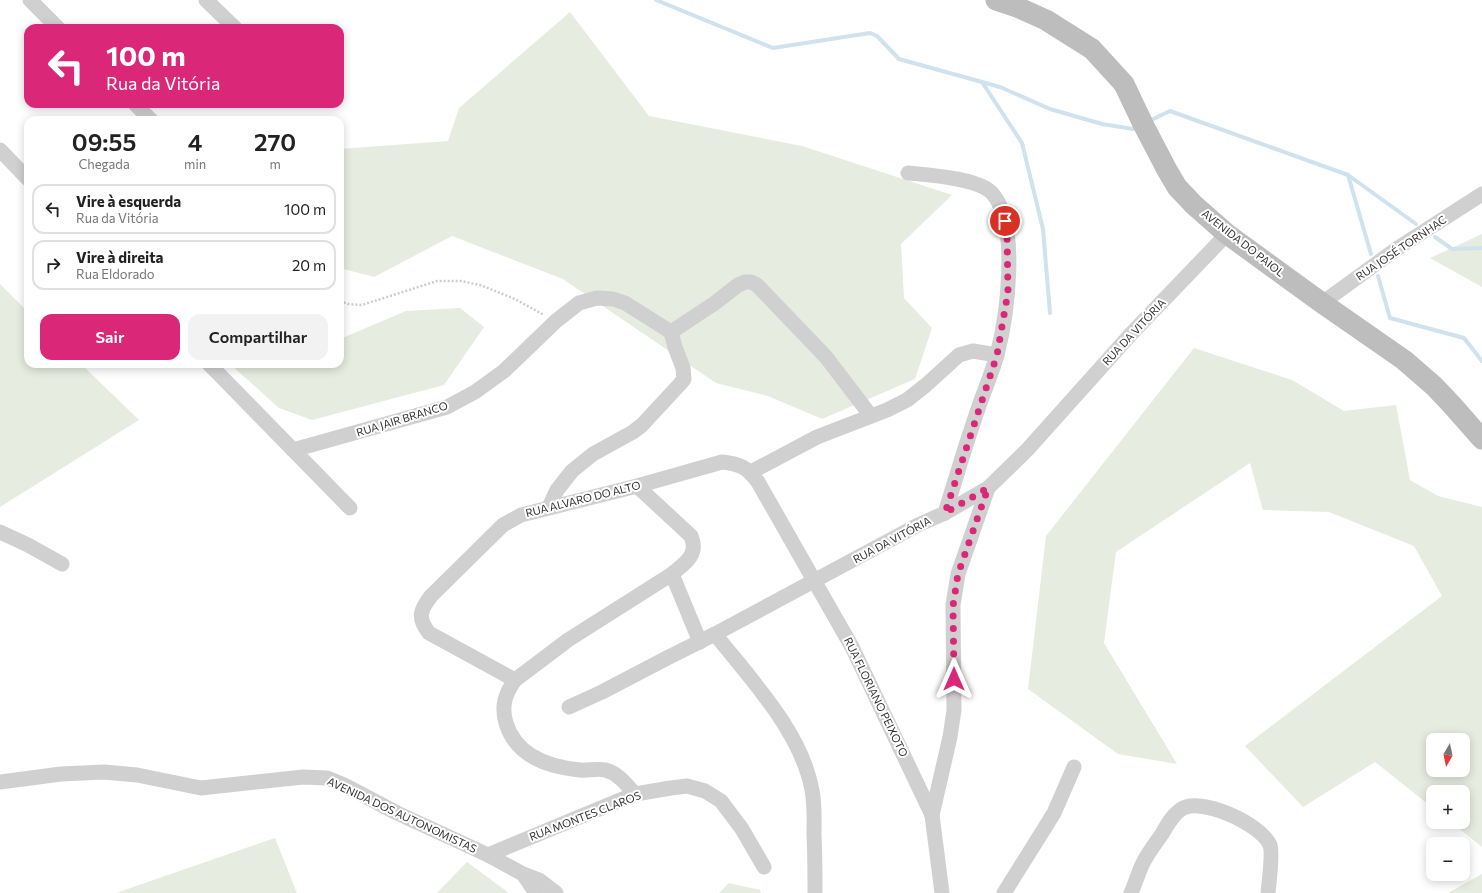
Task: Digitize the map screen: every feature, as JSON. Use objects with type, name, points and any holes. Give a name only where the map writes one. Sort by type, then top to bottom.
[{"type":"street","points":[[30,0],[54,24]]},
{"type":"street","points":[[206,0],[231,24]]},
{"type":"street","name":"AVENIDA DO PAIOL","points":[[996,0],[1017,7],[1046,20],[1092,49],[1124,84],[1155,148],[1177,187],[1194,205],[1227,234],[1404,360],[1452,404],[1482,439]]},
{"type":"street","points":[[139,108],[147,116]]},
{"type":"street","points":[[0,150],[24,175]]},
{"type":"street","points":[[908,173],[950,177],[975,184],[991,192],[1002,210],[1007,232],[1008,292],[997,355],[945,513]]},
{"type":"street","name":"RUA JOSÉ TORNHAC","points":[[1322,302],[1398,248],[1482,194]]},
{"type":"street","name":"RUA DA VITÓRIA","points":[[570,707],[700,642],[945,513],[988,488],[1027,450],[1131,334],[1227,234]]},
{"type":"street","points":[[550,507],[557,490],[572,471],[593,454],[633,432],[642,425],[680,384],[684,374],[672,332],[715,303],[738,285],[745,282],[751,282],[757,285],[826,357],[871,416]]},
{"type":"street","name":"RUA JAIR BRANCO","points":[[293,450],[447,407],[475,392],[504,371],[556,321],[579,303],[597,298],[613,299],[625,303],[672,332]]},
{"type":"street","points":[[816,581],[751,472],[817,437],[907,400],[926,386],[959,355],[973,351],[997,355]]},
{"type":"street","points":[[213,368],[350,508]]},
{"type":"street","name":"RUA ALVARO DO ALTO","points":[[515,680],[429,633],[423,625],[420,616],[425,604],[431,596],[503,526],[521,515],[637,486],[722,462],[736,464],[751,472]]},
{"type":"street","points":[[635,794],[618,776],[605,770],[581,770],[547,764],[528,754],[516,743],[503,712],[508,689],[515,680],[568,640],[672,574],[690,558],[694,543],[691,536],[637,486]]},
{"type":"street","points":[[942,893],[932,815],[950,738],[954,710],[953,606],[958,574],[988,488]]},
{"type":"street","points":[[0,532],[28,544],[62,564]]},
{"type":"street","points":[[672,574],[700,642]]},
{"type":"street","name":"RUA FLORIANO PEIXOTO","points":[[816,581],[852,647],[932,815]]},
{"type":"street","points":[[715,634],[789,732],[804,764],[812,790],[816,893]]},
{"type":"street","points":[[1004,893],[1054,814],[1074,767]]},
{"type":"street","name":"AVENIDA DOS AUTONOMISTAS","points":[[0,782],[61,774],[104,772],[137,775],[201,788],[303,776],[326,778],[344,785],[397,813],[488,855],[523,874],[540,880],[556,893]]},
{"type":"street","name":"RUA MONTES CLAROS","points":[[488,855],[635,794],[687,786],[705,791],[721,801],[742,829],[764,867]]},
{"type":"street","points":[[1131,893],[1142,864],[1172,818],[1181,809],[1191,805],[1203,805],[1231,814],[1250,824],[1264,835],[1270,846],[1268,893]]},
{"type":"street","points":[[523,874],[536,893]]},
{"type":"path","points":[[344,302],[362,305],[437,281],[461,281],[480,285],[515,300],[556,321]]},
{"type":"shaded area","points":[[570,12],[649,116],[802,146],[952,195],[901,244],[904,298],[932,328],[915,379],[822,419],[768,396],[716,383],[563,279],[452,236],[374,277],[344,269],[344,149],[448,141],[459,108]]},
{"type":"shaded area","points":[[1482,234],[1482,287],[1430,258]]},
{"type":"shaded area","points":[[0,284],[24,308],[24,368],[85,368],[139,420],[0,507]]},
{"type":"shaded area","points":[[460,308],[484,327],[444,385],[312,420],[279,408],[234,368],[344,368],[344,337],[406,311]]},
{"type":"shaded area","points":[[1194,348],[1292,380],[1344,411],[1396,405],[1410,480],[1438,496],[1482,507],[1482,847],[1460,829],[1470,829],[1470,785],[1426,785],[1426,802],[1375,762],[1303,807],[1245,746],[1442,596],[1414,546],[1329,512],[1263,510],[1250,463],[1116,552],[1104,643],[1177,764],[1118,754],[1028,689],[1046,536]]},
{"type":"shaded area","points":[[275,838],[297,893],[116,893]]},
{"type":"shaded area","points":[[467,862],[509,893],[437,893]]},
{"type":"shaded area","points":[[1482,874],[1482,893],[1448,893],[1470,881]]},
{"type":"shaded area","points":[[729,883],[760,890],[761,893],[719,893]]},
{"type":"waterway","points":[[656,0],[773,48],[870,33],[877,36],[899,59],[1000,87],[1050,109],[1102,124],[1133,129],[1138,127]]},
{"type":"waterway","points":[[982,82],[1022,143],[1043,229],[1050,313]]},
{"type":"waterway","points":[[1149,121],[1170,111],[1348,175],[1416,224]]},
{"type":"waterway","points":[[1348,175],[1371,254]]},
{"type":"waterway","points":[[1435,237],[1452,249],[1482,248]]},
{"type":"waterway","points":[[1378,276],[1390,318],[1464,338],[1482,361]]},
{"type":"route","points":[[954,679],[953,606],[958,574],[988,488],[945,513],[978,408],[997,355],[1008,292],[1007,232],[1005,221]]}]
